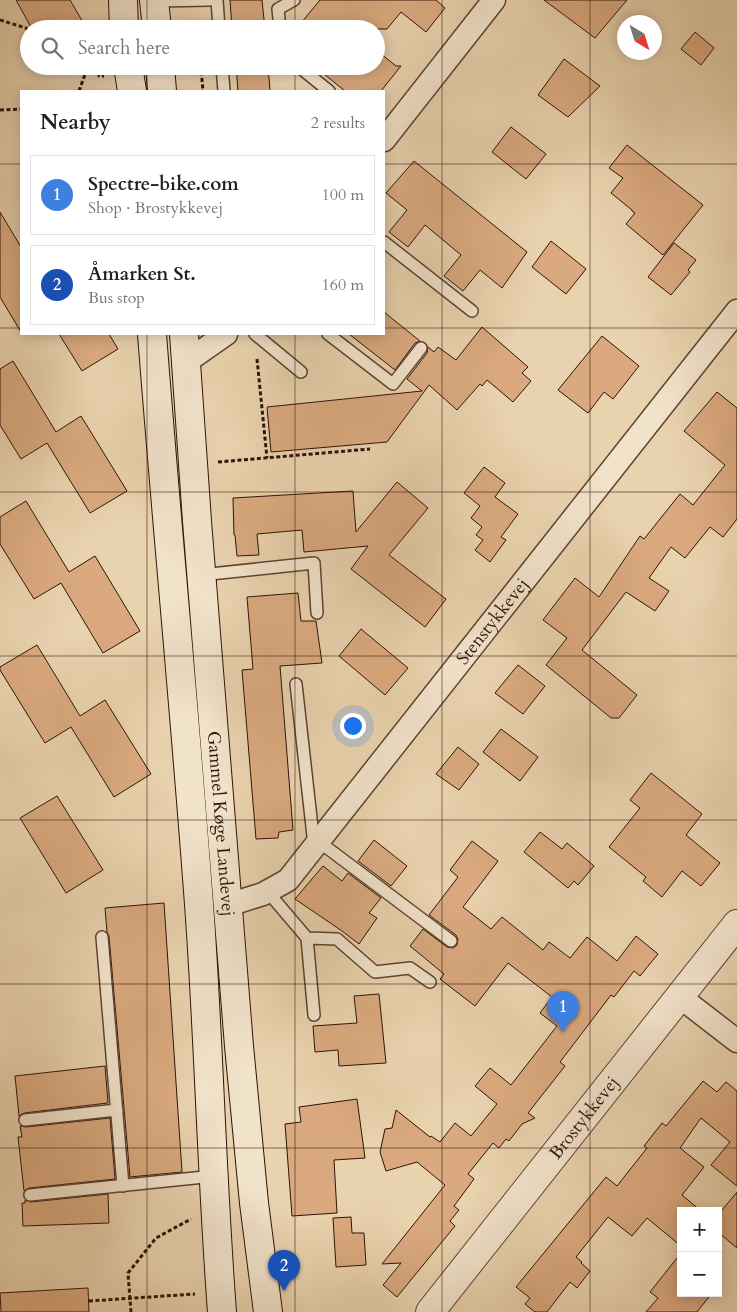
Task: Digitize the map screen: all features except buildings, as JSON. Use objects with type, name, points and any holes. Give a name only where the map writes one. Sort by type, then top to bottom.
[{"type":"main road","points":[[123,0],[124,20]]},
{"type":"main road","points":[[154,1],[156,20]]},
{"type":"main road","points":[[129,75],[132,90]]},
{"type":"main road","points":[[161,75],[162,90]]},
{"type":"main road","name":"Gammel Køge Landevej","points":[[152,335],[200,919],[221,1302]]},
{"type":"main road","name":"Gammel Køge Landevej","points":[[184,335],[239,1046],[254,1203],[268,1312]]},
{"type":"main road","name":"Brostykkevej","points":[[430,1312],[737,924]]},
{"type":"street","points":[[385,137],[494,0]]},
{"type":"street","name":"Stenstykkevej","points":[[228,905],[267,891],[288,880],[737,311]]},
{"type":"street","points":[[186,362],[225,335]]},
{"type":"street","points":[[680,997],[737,1042]]},
{"type":"lane","points":[[154,1],[210,0]]},
{"type":"lane","points":[[217,0],[218,20]]},
{"type":"lane","points":[[279,20],[278,9],[294,0]]},
{"type":"lane","points":[[223,75],[224,90]]},
{"type":"lane","points":[[309,75],[327,90]]},
{"type":"lane","points":[[385,243],[472,311]]},
{"type":"lane","points":[[256,335],[301,372]]},
{"type":"lane","points":[[329,335],[393,384],[421,348]]},
{"type":"lane","points":[[202,575],[314,563],[317,613]]},
{"type":"lane","points":[[296,684],[316,844],[451,941]]},
{"type":"lane","points":[[267,891],[307,938],[314,1016]]},
{"type":"lane","points":[[102,937],[123,1186]]},
{"type":"lane","points":[[307,938],[337,939],[376,972],[410,968],[430,982]]},
{"type":"lane","points":[[25,1120],[117,1110]]},
{"type":"lane","points":[[30,1195],[214,1176]]},
{"type":"path","points":[[0,20],[20,26]]},
{"type":"path","points":[[79,90],[85,75]]},
{"type":"path","points":[[202,75],[203,90]]},
{"type":"path","points":[[0,110],[20,109]]},
{"type":"path","points":[[255,335],[267,458]]},
{"type":"path","points":[[193,464],[370,449]]},
{"type":"path","points":[[130,1312],[128,1273],[156,1238],[215,1206]]},
{"type":"path","points":[[89,1300],[129,1298],[221,1302]]},
{"type":"place","name":"Spectre-bike.com","points":[[563,1032]]},
{"type":"place","name":"Åmarken St.","points":[[284,1291]]}]
